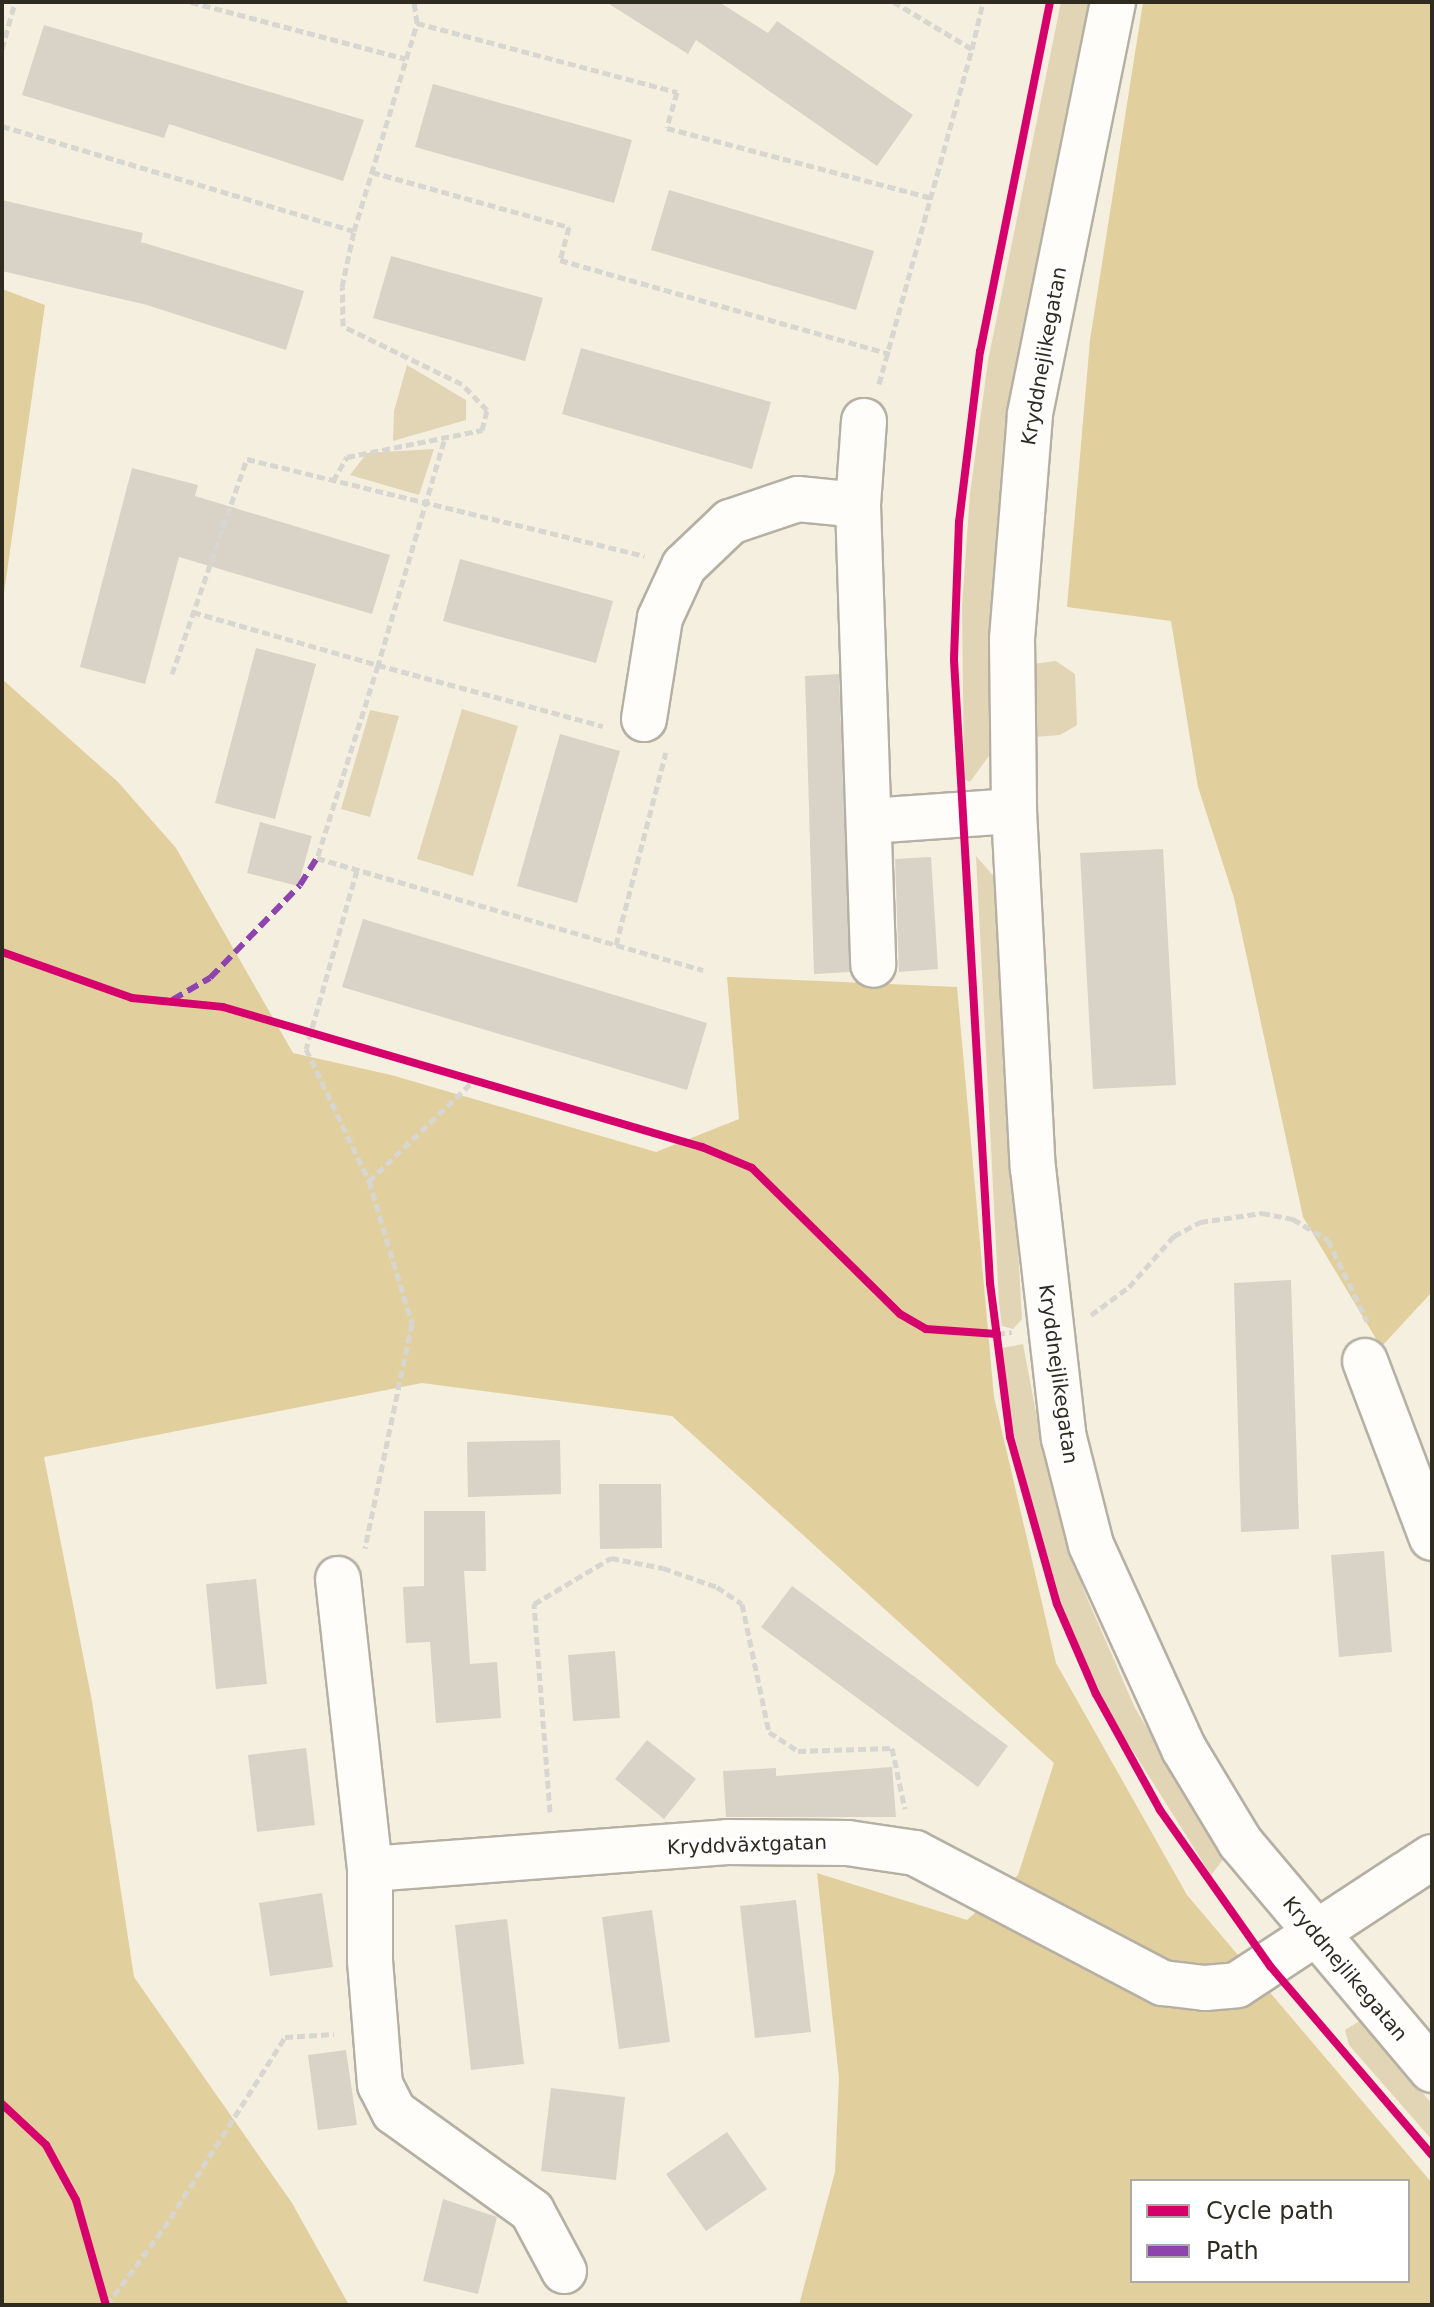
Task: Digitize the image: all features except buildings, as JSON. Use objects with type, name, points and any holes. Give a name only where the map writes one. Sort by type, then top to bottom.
[{"type":"street","name":"Kryddnejlikegatan","points":[[1113,2],[1030,415],[1012,639],[1014,811],[1033,1168],[1064,1438],[1091,1545],[1124,1628],[1184,1749],[1240,1842],[1315,1935],[1432,2070]]},
{"type":"street","points":[[864,421],[858,505],[873,965]]},
{"type":"street","points":[[644,719],[660,618],[684,566],[730,522],[798,499],[858,505]]},
{"type":"street","points":[[870,821],[1014,811]]},
{"type":"street","points":[[1365,1361],[1432,1538]]},
{"type":"street","points":[[338,1579],[370,1869],[373,2031],[380,2085],[394,2112],[532,2211],[564,2271]]},
{"type":"street","name":"Kryddväxtgatan","points":[[370,1869],[812,1840],[915,1853],[1163,1983],[1237,1985],[1432,1857]]},
{"type":"path","points":[[2,49],[15,2]]},
{"type":"path","points":[[191,2],[406,59]]},
{"type":"path","points":[[333,481],[347,457],[444,441],[482,430],[487,410],[462,384],[343,326],[342,287],[354,231],[417,23],[414,2]]},
{"type":"path","points":[[894,2],[972,49]]},
{"type":"path","points":[[864,421],[890,354],[983,2]]},
{"type":"path","points":[[417,23],[677,92],[667,128],[932,198]]},
{"type":"path","points":[[2,126],[354,231]]},
{"type":"path","points":[[372,172],[569,227],[560,260],[890,354]]},
{"type":"path","points":[[444,441],[317,858],[703,970]]},
{"type":"path","points":[[172,674],[247,459],[422,506],[684,566]]},
{"type":"path","points":[[193,612],[599,727],[644,719],[669,757],[616,945]]},
{"type":"path","points":[[338,1579],[367,1546],[412,1323],[369,1181],[306,1049],[357,870]]},
{"type":"path","points":[[369,1181],[470,1084]]},
{"type":"path","points":[[997,1334],[1049,1328],[1102,1311],[1174,1236],[1200,1222],[1262,1213],[1293,1219],[1328,1240],[1364,1310],[1371,1340],[1365,1361]]},
{"type":"path","points":[[553,1856],[534,1604],[611,1558],[663,1568],[717,1587],[742,1604],[769,1732],[798,1751],[892,1748],[915,1853]]},
{"type":"path","points":[[107,2305],[164,2228],[285,2037],[373,2031]]},
{"type":"shaded area","points":[[1061,2],[1096,2],[1007,443],[991,623],[991,753],[970,782],[964,779],[962,606],[970,494],[988,361]]},
{"type":"shaded area","points":[[1143,2],[1432,2],[1432,1292],[1381,1347],[1303,1217],[1234,898],[1198,787],[1171,621],[1067,607],[1090,340]]},
{"type":"shaded area","points":[[2,289],[45,305],[2,607]]},
{"type":"shaded area","points":[[407,365],[466,400],[466,420],[393,441],[394,411]]},
{"type":"shaded area","points":[[434,449],[419,495],[350,475],[367,453]]},
{"type":"shaded area","points":[[1056,661],[1075,674],[1077,725],[1060,735],[1034,737],[1033,664]]},
{"type":"shaded area","points":[[2,679],[118,782],[176,848],[293,1053],[391,1075],[656,1152],[739,1119],[727,977],[957,987],[994,1397],[1056,1663],[1187,1895],[1432,2183],[1432,2305],[799,2305],[835,2172],[839,2078],[817,1873],[967,1920],[1018,1875],[1054,1763],[672,1416],[422,1383],[44,1457],[92,1701],[134,1977],[292,2203],[349,2305],[2,2305]]},
{"type":"shaded area","points":[[462,709],[518,726],[473,876],[417,859]]},
{"type":"shaded area","points":[[370,710],[399,716],[370,817],[341,809]]},
{"type":"shaded area","points":[[976,856],[997,880],[1022,1319],[1013,1329],[1002,1326],[999,1304]]},
{"type":"shaded area","points":[[1023,1344],[1045,1460],[1084,1591],[1135,1708],[1225,1857],[1211,1875],[1111,1716],[1062,1611],[1009,1417],[1002,1348]]},
{"type":"shaded area","points":[[1361,2020],[1432,2104],[1432,2140],[1349,2045],[1345,2030]]},
{"type":"marked path","points":[[172,1000],[210,978],[300,885],[317,858]]},
{"type":"cycle path","points":[[1050,2],[980,351],[959,522],[954,660],[990,1283],[1010,1437],[1057,1604],[1096,1694],[1160,1810],[1270,1966],[1432,2155]]},
{"type":"cycle path","points":[[2,952],[132,998],[223,1007],[702,1147],[752,1168],[900,1314],[926,1329],[997,1334]]},
{"type":"cycle path","points":[[2,2104],[46,2145],[76,2200],[106,2305]]}]
